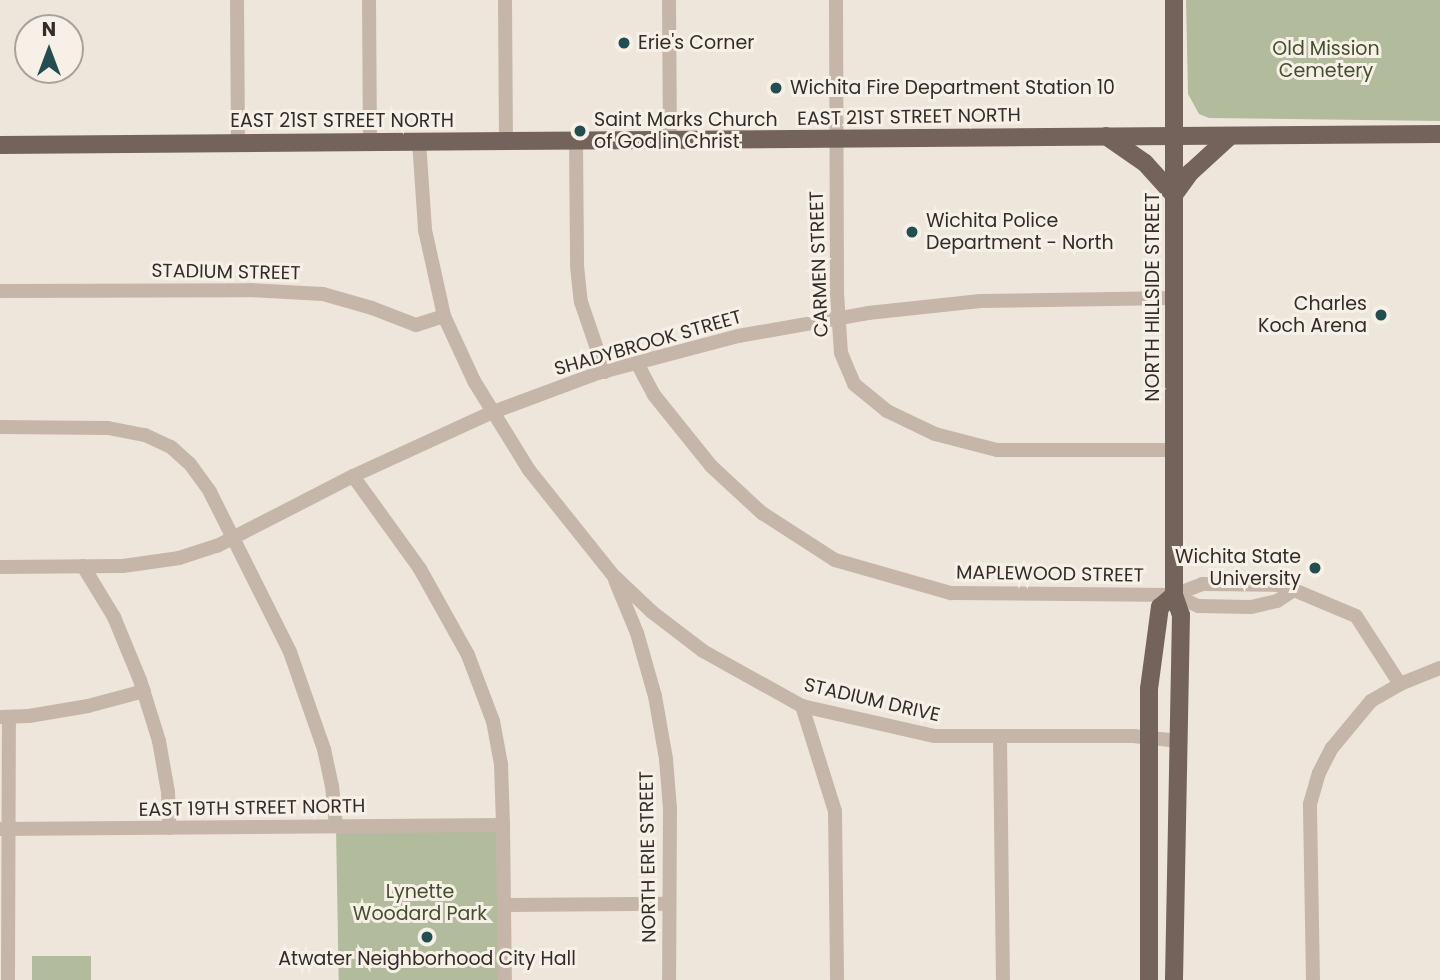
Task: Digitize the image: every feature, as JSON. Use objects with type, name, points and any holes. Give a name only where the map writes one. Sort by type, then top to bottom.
[{"type":"main road","name":"NORTH HILLSIDE STREET","points":[[1174,0],[1174,595],[1181,615],[1174,980]]},
{"type":"main road","name":"EAST 21ST STREET NORTH","points":[[0,145],[1440,134]]},
{"type":"main road","points":[[1106,136],[1145,163],[1174,195],[1191,172],[1229,137]]},
{"type":"main road","name":"NORTH HILLSIDE STREET","points":[[1149,980],[1149,689],[1160,607],[1174,595]]},
{"type":"street","points":[[237,0],[238,143]]},
{"type":"street","points":[[369,0],[370,142]]},
{"type":"street","points":[[505,0],[506,141]]},
{"type":"street","points":[[669,0],[670,140]]},
{"type":"street","name":"CARMEN STREET","points":[[836,0],[835,140],[839,318],[841,353],[854,384],[887,411],[935,434],[997,450],[1174,450]]},
{"type":"street","points":[[419,141],[425,230],[444,317]]},
{"type":"street","points":[[576,141],[580,290],[605,372]]},
{"type":"street","name":"STADIUM STREET","points":[[0,291],[224,290],[323,294],[372,308],[416,325],[444,317]]},
{"type":"street","name":"SHADYBROOK STREET","points":[[0,567],[123,566],[180,558],[234,537],[353,475],[493,412],[605,372],[738,336],[839,318],[980,301],[1174,298]]},
{"type":"street","name":"STADIUM DRIVE","points":[[444,317],[474,381],[529,470],[612,575],[652,612],[702,651],[802,706],[934,736],[1149,738],[1180,741]]},
{"type":"street","name":"MAPLEWOOD STREET","points":[[636,363],[654,395],[711,466],[762,513],[835,560],[951,593],[1174,595]]},
{"type":"street","points":[[0,427],[108,428],[145,435],[171,447],[190,464],[210,492],[234,537],[290,652],[311,707],[332,786],[335,826]]},
{"type":"street","points":[[353,475],[420,569],[468,655],[493,721],[501,764],[506,905],[505,980]]},
{"type":"street","points":[[83,566],[114,617],[144,691],[159,741],[168,792],[169,828]]},
{"type":"street","name":"NORTH ERIE STREET","points":[[612,575],[637,633],[655,696],[664,746],[670,809],[669,980]]},
{"type":"street","points":[[1174,595],[1202,583],[1280,585],[1294,590],[1356,616],[1400,684]]},
{"type":"street","points":[[1174,595],[1198,606],[1251,607],[1277,601],[1294,590]]},
{"type":"street","points":[[1313,980],[1310,804],[1319,773],[1332,748],[1371,701],[1400,684],[1440,668]]},
{"type":"street","points":[[8,980],[4,829],[5,717],[88,706],[144,691]]},
{"type":"street","points":[[802,706],[835,811],[836,980]]},
{"type":"street","points":[[1000,738],[1003,980]]},
{"type":"street","name":"EAST 19TH STREET NORTH","points":[[4,829],[503,825]]},
{"type":"street","points":[[506,905],[669,904]]},
{"type":"green space","name":"Old Mission Cemetery","points":[[1186,0],[1440,0],[1440,121],[1209,118],[1199,114],[1188,94]]},
{"type":"green space","name":"Lynette Woodard Park","points":[[503,825],[506,980],[339,980],[336,828]]},
{"type":"green space","points":[[32,956],[91,956],[91,980],[32,980]]},
{"type":"place","name":"Erie's Corner","points":[[624,43]]},
{"type":"place","name":"Wichita Fire Department Station 10","points":[[776,88]]},
{"type":"place","name":"Saint Marks Church of God in Christ","points":[[580,131]]},
{"type":"place","name":"Wichita Police Department - North","points":[[912,232]]},
{"type":"place","name":"Charles Koch Arena","points":[[1381,315]]},
{"type":"place","name":"Wichita State University","points":[[1315,568]]},
{"type":"place","name":"Atwater Neighborhood City Hall","points":[[427,937]]}]
